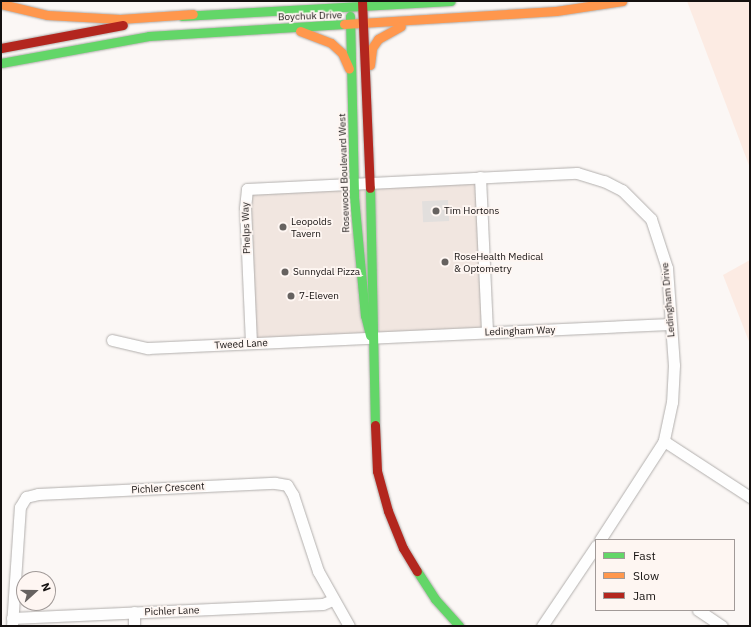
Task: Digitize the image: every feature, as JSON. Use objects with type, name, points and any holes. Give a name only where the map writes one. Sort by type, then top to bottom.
[{"type":"main road","points":[[286,10],[322,1]]},
{"type":"main road","name":"Boychuk Drive","points":[[1,48],[193,14],[286,10],[350,4],[451,1]]},
{"type":"main road","name":"Boychuk Drive","points":[[1,62],[149,36],[290,27],[362,26],[556,11],[622,1]]},
{"type":"main road","points":[[1,4],[48,15],[120,19],[193,14]]},
{"type":"main road","name":"Rosewood Boulevard West","points":[[350,4],[353,184],[365,315],[372,338]]},
{"type":"main road","name":"Rosewood Boulevard West","points":[[362,4],[375,314],[372,338],[375,451],[388,511],[418,574],[459,626]]},
{"type":"main road","points":[[365,95],[372,48],[378,39],[411,22]]},
{"type":"main road","points":[[290,27],[331,44],[342,53],[352,76]]},
{"type":"street","name":"Ledingham Drive","points":[[369,182],[577,174],[604,181],[622,190],[651,219],[667,268],[669,324],[674,365],[672,402],[664,440],[601,539]]},
{"type":"street","points":[[480,178],[487,332]]},
{"type":"street","name":"Phelps Way","points":[[252,343],[245,208],[247,189],[369,182]]},
{"type":"street","name":"Ledingham Way","points":[[372,338],[669,324]]},
{"type":"street","name":"Tweed Lane","points":[[112,340],[148,348],[372,338]]},
{"type":"street","points":[[664,440],[750,497]]},
{"type":"street","name":"Pichler Crescent","points":[[12,622],[20,507],[26,497],[38,494],[287,485],[293,495],[318,571],[332,600],[349,626]]},
{"type":"street","points":[[542,626],[595,547]]},
{"type":"street","name":"Pichler Lane","points":[[12,622],[134,612],[324,604],[332,600]]},
{"type":"street","points":[[700,611],[722,626]]},
{"type":"street","points":[[134,612],[134,626]]},
{"type":"shaded area","points":[[687,1],[750,1],[750,168]]},
{"type":"shaded area","points":[[480,177],[488,332],[255,344],[247,189]]},
{"type":"shaded area","points":[[750,260],[750,344],[723,275]]},
{"type":"building","name":"Tim Hortons","points":[[448,200],[449,221],[423,222],[422,201]]},
{"type":"traffic: fast","points":[[182,16],[451,1]]},
{"type":"traffic: fast","points":[[350,16],[354,197],[365,315],[370,335]]},
{"type":"traffic: fast","points":[[1,63],[149,36],[344,24]]},
{"type":"traffic: fast","points":[[370,188],[375,425]]},
{"type":"traffic: fast","points":[[417,571],[435,599],[459,626]]},
{"type":"traffic: slow","points":[[344,24],[556,11],[622,1]]},
{"type":"traffic: slow","points":[[1,4],[47,15],[120,19],[193,14]]},
{"type":"traffic: slow","points":[[370,65],[372,48],[378,39],[401,26]]},
{"type":"traffic: slow","points":[[300,31],[331,43],[342,53],[349,69]]},
{"type":"traffic: jam","points":[[362,1],[370,188]]},
{"type":"traffic: jam","points":[[1,48],[123,25]]},
{"type":"traffic: jam","points":[[375,425],[377,471],[388,511],[403,548],[417,571]]},
{"type":"place","name":"Tim Hortons","points":[[436,211]]},
{"type":"place","name":"Leopolds Tavern","points":[[283,227]]},
{"type":"place","name":"RoseHealth Medical & Optometry","points":[[445,262]]},
{"type":"place","name":"Sunnydal Pizza","points":[[285,272]]},
{"type":"place","name":"7-Eleven","points":[[291,296]]}]
